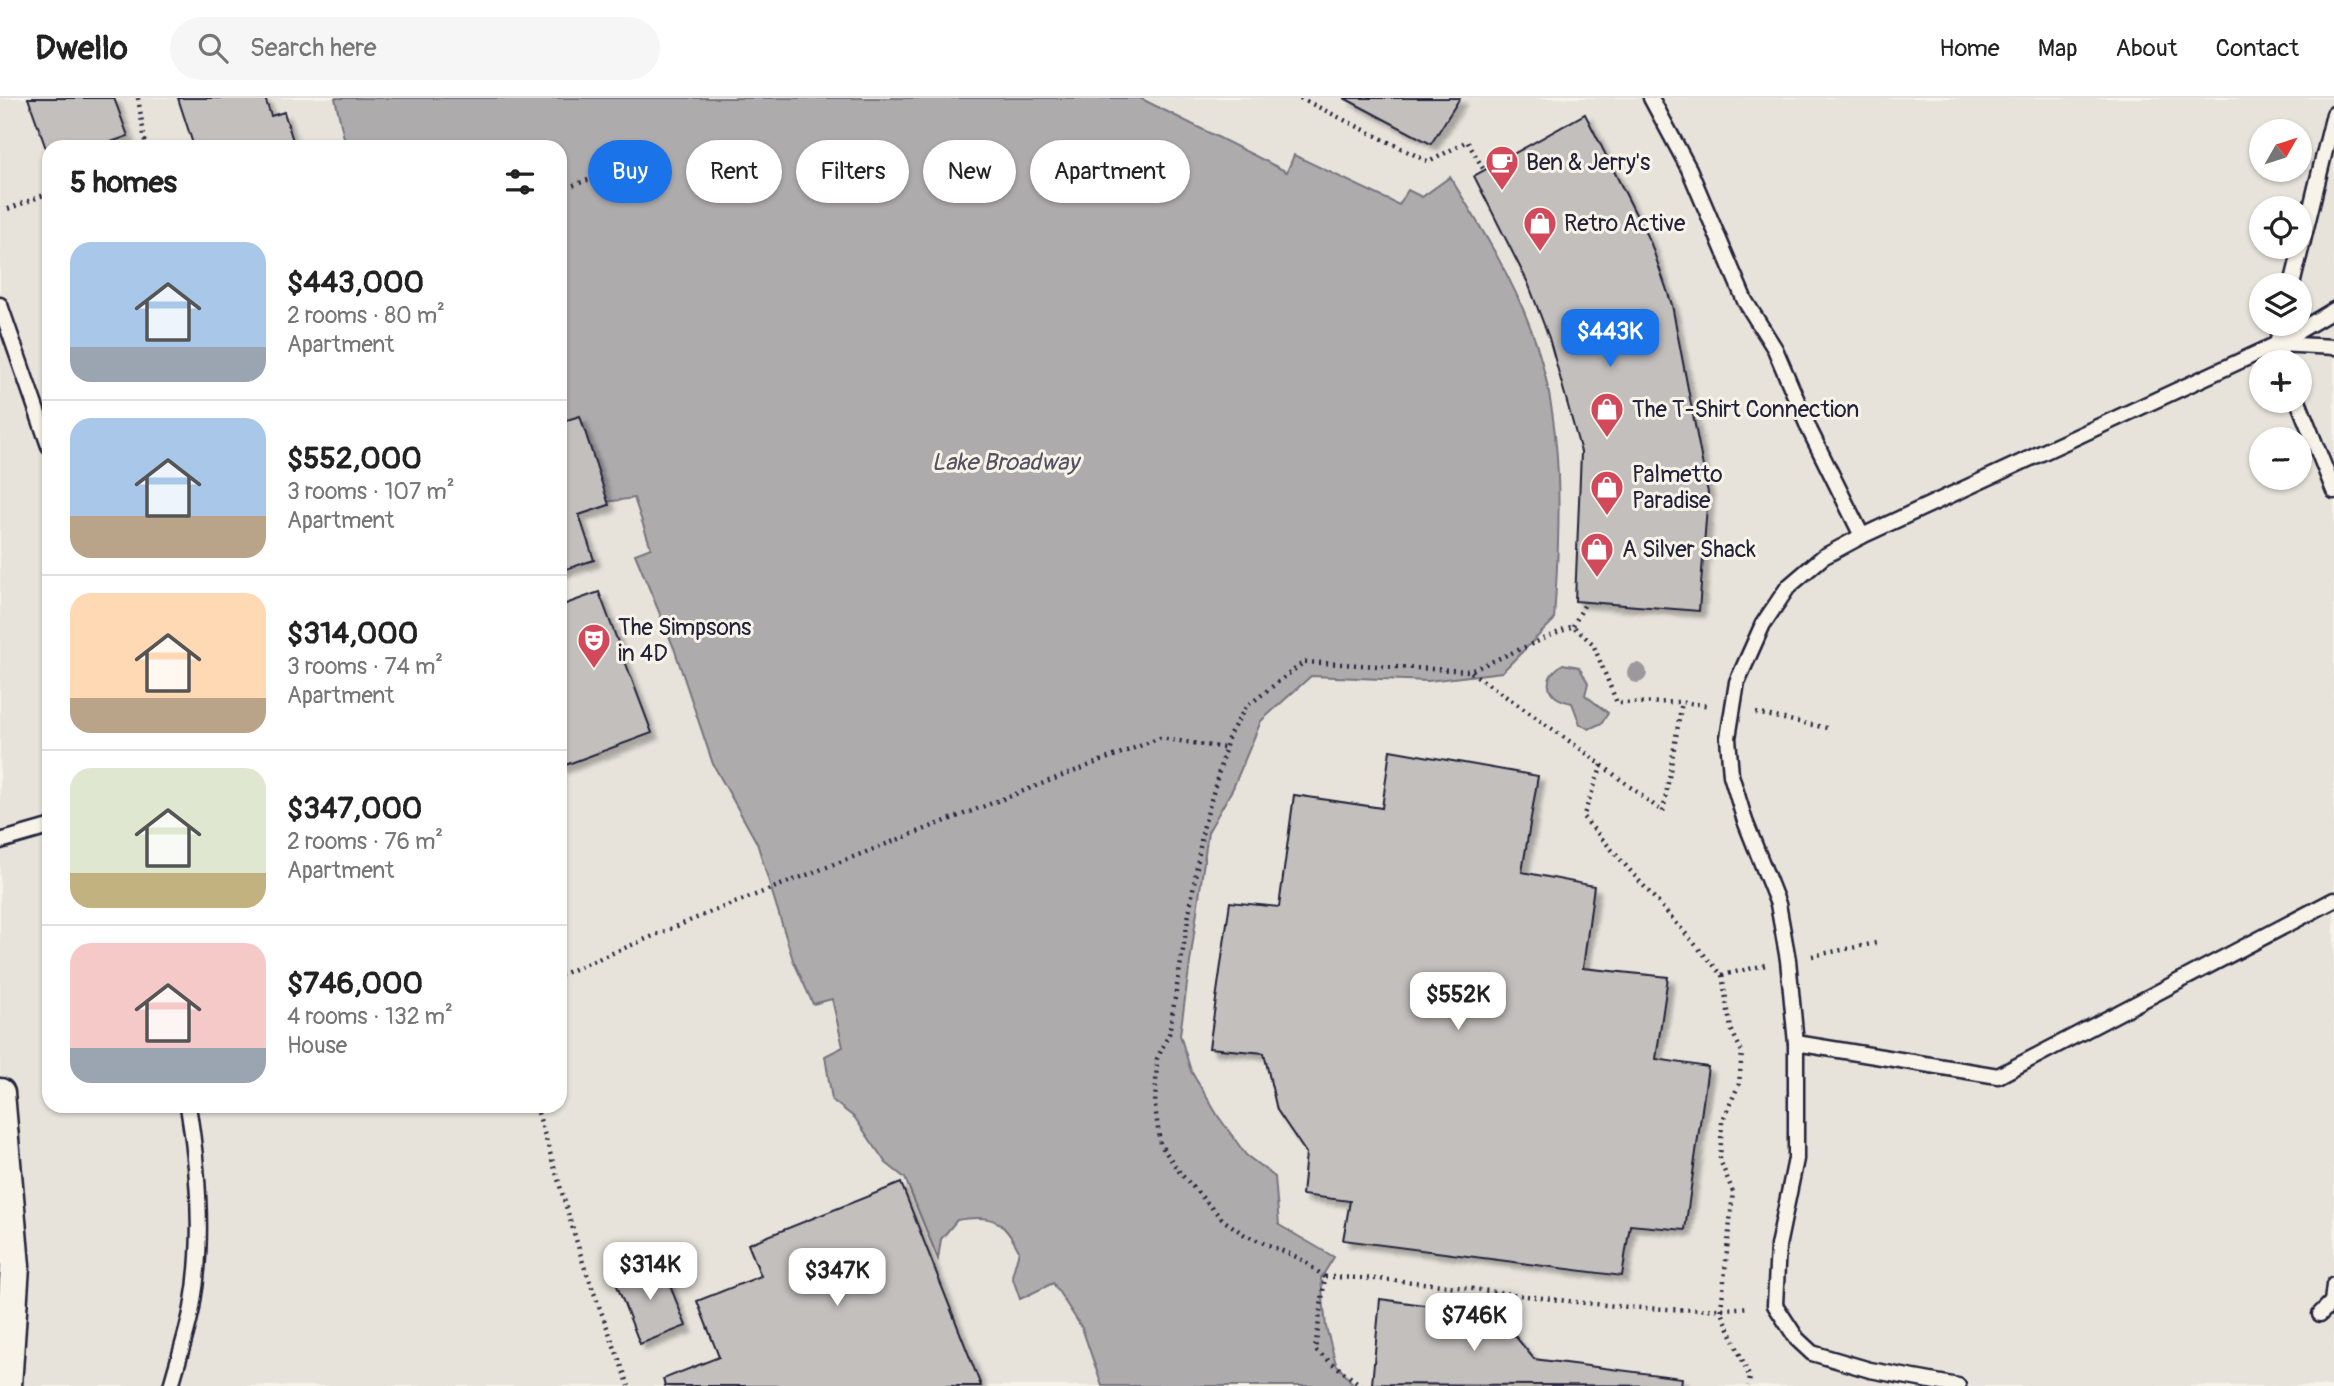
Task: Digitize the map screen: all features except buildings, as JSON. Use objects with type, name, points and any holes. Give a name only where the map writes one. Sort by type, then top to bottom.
[{"type":"street","points":[[1,1103],[15,1266],[7,1386]]},
{"type":"street","points":[[0,1382],[9,1354]]},
{"type":"lane","points":[[1651,98],[1689,169],[1745,301],[1775,349],[1810,432],[1862,536]]},
{"type":"lane","points":[[2295,273],[2334,114]]},
{"type":"lane","points":[[0,305],[42,426]]},
{"type":"lane","points":[[1954,1386],[1870,1370],[1812,1353],[1797,1339],[1775,1305],[1778,1246],[1796,1159],[1796,1043],[1788,960],[1778,904],[1749,833],[1731,775],[1728,737],[1737,682],[1763,624],[1788,587],[1823,558],[1862,536],[2277,344],[2334,310]]},
{"type":"lane","points":[[2279,336],[2277,344],[2279,350]]},
{"type":"lane","points":[[2277,344],[2334,347]]},
{"type":"lane","points":[[2303,413],[2334,491]]},
{"type":"lane","points":[[0,841],[42,829]]},
{"type":"lane","points":[[1796,1043],[1998,1076],[2334,901]]},
{"type":"lane","points":[[171,1386],[192,1308],[199,1239],[197,1161],[189,1113]]},
{"type":"lane","points":[[2320,1314],[2332,1302],[2334,1285]]},
{"type":"path","points":[[138,98],[145,140]]},
{"type":"path","points":[[1300,98],[1429,162],[1467,141],[1484,170]]},
{"type":"path","points":[[567,187],[588,180]]},
{"type":"path","points":[[8,209],[42,196]]},
{"type":"path","points":[[1586,602],[1573,626],[1470,671],[1304,662],[1246,707],[1229,735],[1203,829],[1169,1034],[1157,1059],[1155,1106],[1160,1144],[1181,1174],[1223,1220],[1245,1235],[1299,1258],[1325,1277],[1377,1277],[1587,1305],[1721,1310],[1775,1305]]},
{"type":"path","points":[[1573,626],[1593,645],[1617,703],[1682,702],[1827,728]]},
{"type":"path","points":[[1470,671],[1602,765],[1662,812],[1682,702]]},
{"type":"path","points":[[567,972],[706,914],[1160,738],[1225,748]]},
{"type":"path","points":[[1602,765],[1583,817],[1722,975],[1731,1029],[1742,1052],[1739,1084],[1722,1122],[1720,1160],[1733,1192],[1721,1310],[1750,1378],[1748,1386]]},
{"type":"path","points":[[538,1113],[584,1265],[629,1386]]},
{"type":"path","points":[[1325,1277],[1315,1350],[1362,1386]]},
{"type":"shaded area","points":[[0,98],[2334,98],[2334,1386],[0,1386]]},
{"type":"water","name":"Lake Broadway","points":[[335,98],[1140,98],[1287,172],[1294,155],[1399,205],[1408,190],[1422,197],[1450,177],[1514,289],[1542,364],[1550,400],[1558,473],[1554,620],[1502,672],[1428,681],[1311,676],[1261,721],[1233,788],[1208,832],[1180,1035],[1191,1071],[1218,1116],[1246,1155],[1275,1177],[1279,1225],[1334,1257],[1321,1278],[1326,1327],[1336,1364],[1355,1386],[1102,1386],[1082,1328],[1053,1283],[1020,1299],[1012,1276],[1019,1251],[1002,1226],[988,1219],[957,1220],[941,1239],[938,1259],[905,1178],[886,1163],[855,1118],[832,1100],[825,1056],[843,1047],[832,999],[813,1004],[793,960],[757,843],[713,764],[674,648],[635,554],[651,548],[634,498],[606,502],[567,469],[567,140],[344,140]]},
{"type":"water","points":[[1563,664],[1579,667],[1588,683],[1585,695],[1608,713],[1602,723],[1589,729],[1580,724],[1572,703],[1563,701],[1552,692],[1549,687],[1551,676]]},
{"type":"place","name":"Ben & Jerry's","points":[[1502,192]]},
{"type":"place","name":"Retro Active","points":[[1540,253]]},
{"type":"place","name":"The T-Shirt Connection","points":[[1607,439]]},
{"type":"place","name":"Palmetto Paradise","points":[[1607,517]]},
{"type":"place","name":"A Silver Shack","points":[[1597,579]]},
{"type":"place","name":"The Simpsons in 4D","points":[[594,670]]}]
